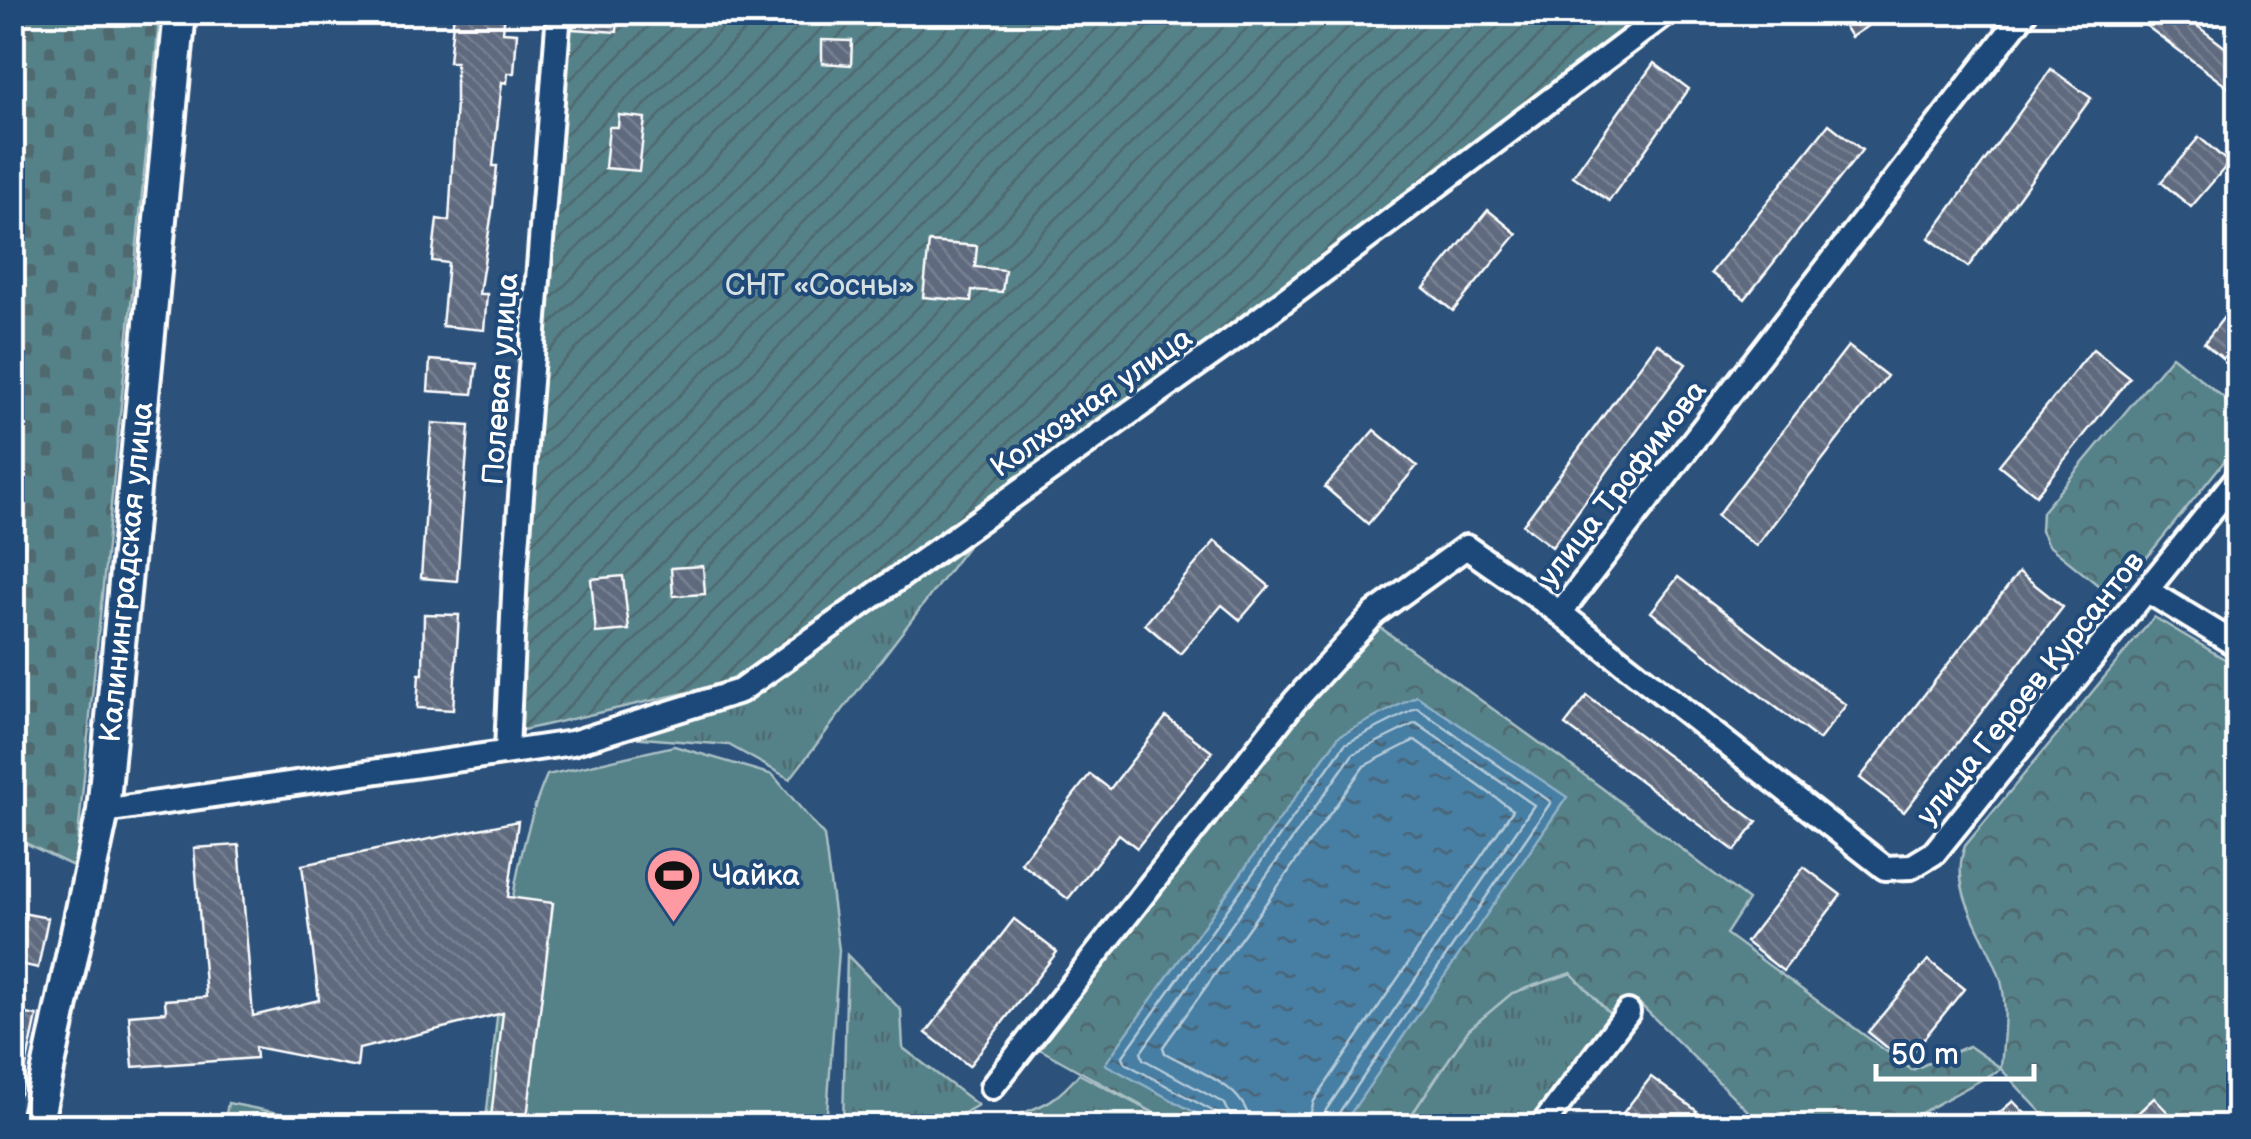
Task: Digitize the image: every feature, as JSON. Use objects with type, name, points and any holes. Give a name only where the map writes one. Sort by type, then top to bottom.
[{"type":"street","name":"Калининградская улица","points":[[36,1126],[103,812],[180,12]]},
{"type":"street","name":"Полевая улица","points":[[508,750],[515,573],[559,12]]},
{"type":"street","name":"улица Трофимова","points":[[992,1087],[1244,761],[1375,612],[1466,546],[1560,612],[2025,12]]},
{"type":"street","name":"Колхозная улица","points":[[103,812],[572,743],[740,691],[1229,342],[1666,13]]},
{"type":"street","name":"улица Героев Курсантов","points":[[1560,612],[1885,868],[1904,870],[1934,853],[2238,476]]},
{"type":"street","points":[[2148,591],[2238,646]]},
{"type":"street","points":[[1542,1126],[1628,1012]]},
{"type":"green space","points":[[12,13],[160,13],[75,867],[13,837]]},
{"type":"green space","name":"СНТ «Сосны»","points":[[567,13],[1654,13],[1227,328],[728,683],[515,732]]},
{"type":"green space","points":[[2172,356],[2238,409],[2238,444],[2114,598],[2048,545],[2041,531],[2042,512]]},
{"type":"green space","points":[[968,546],[790,779],[729,745],[630,737],[749,700]]},
{"type":"green space","points":[[2154,617],[2238,667],[2238,1126],[2054,1126],[2001,1069],[1897,1126],[1763,1126],[1638,1002],[1617,1021],[1571,973],[1512,993],[1469,1029],[1404,1126],[1178,1126],[1036,1047],[1374,623],[1602,788],[1748,900],[1726,934],[1912,1070],[1969,1046],[2001,1068],[2003,991],[1965,898],[1961,864],[1965,846]]},
{"type":"green space","name":"Чайка","points":[[674,746],[773,775],[824,836],[839,950],[826,1126],[485,1126],[512,901],[521,856],[547,775]]},
{"type":"green space","points":[[847,955],[901,1010],[903,1048],[978,1105],[941,1126],[843,1126]]},
{"type":"green space","points":[[1572,973],[1617,1021],[1535,1126],[1404,1126],[1469,1029],[1512,993]]},
{"type":"green space","points":[[1079,1074],[1178,1126],[995,1126],[1048,1102]]},
{"type":"green space","points":[[228,1103],[319,1121],[318,1126],[224,1126]]},
{"type":"water","points":[[1417,696],[1567,797],[1342,1126],[1220,1126],[1105,1064],[1339,736]]},
{"type":"building","points":[[454,12],[505,12],[503,32],[517,33],[514,73],[508,73],[507,83],[502,82],[493,206],[479,294],[487,294],[484,330],[442,326],[448,263],[432,261],[437,219],[449,221],[456,102],[456,62],[449,62]]},
{"type":"building","points":[[574,12],[618,12],[617,32],[573,29]]},
{"type":"building","points":[[1835,12],[1889,12],[1851,37]]},
{"type":"building","points":[[2128,12],[2179,12],[2238,57],[2238,95]]},
{"type":"building","points":[[822,40],[852,41],[851,65],[822,63]]},
{"type":"building","points":[[1654,63],[1689,89],[1609,201],[1573,176]]},
{"type":"building","points":[[2051,69],[2091,98],[1968,267],[1929,238]]},
{"type":"building","points":[[619,115],[645,118],[639,171],[605,168],[609,127],[618,127]]},
{"type":"building","points":[[1829,124],[1862,150],[1745,299],[1711,273]]},
{"type":"building","points":[[2199,137],[2229,163],[2191,207],[2161,182]]},
{"type":"building","points":[[1488,210],[1517,234],[1453,311],[1424,288]]},
{"type":"building","points":[[929,242],[977,246],[975,267],[1005,270],[1002,292],[972,290],[971,301],[923,297]]},
{"type":"building","points":[[2238,299],[2238,371],[2204,343]]},
{"type":"building","points":[[1657,343],[1686,364],[1552,547],[1523,525]]},
{"type":"building","points":[[1848,346],[1887,376],[1756,546],[1717,516]]},
{"type":"building","points":[[2093,349],[2130,378],[2036,495],[1999,465]]},
{"type":"building","points":[[430,360],[477,364],[473,394],[428,391]]},
{"type":"building","points":[[432,423],[469,426],[457,581],[421,578]]},
{"type":"building","points":[[1374,430],[1417,466],[1368,524],[1325,487]]},
{"type":"building","points":[[1215,541],[1269,586],[1240,620],[1222,605],[1180,654],[1145,624]]},
{"type":"building","points":[[703,566],[705,594],[673,596],[671,568]]},
{"type":"building","points":[[2019,572],[2063,607],[1904,812],[1860,778]]},
{"type":"building","points":[[623,576],[629,630],[596,633],[591,579]]},
{"type":"building","points":[[1678,577],[1846,705],[1819,740],[1651,612]]},
{"type":"building","points":[[424,614],[459,615],[453,710],[417,708],[419,674],[423,674]]},
{"type":"building","points":[[1587,696],[1757,822],[1735,851],[1565,725]]},
{"type":"building","points":[[1166,717],[1212,752],[1137,848],[1119,834],[1068,899],[1021,863],[1090,774],[1110,789]]},
{"type":"building","points":[[518,821],[508,897],[553,903],[526,1126],[490,1126],[503,1013],[359,1049],[357,1067],[255,1047],[256,1058],[133,1067],[129,1015],[166,1012],[165,1000],[206,997],[194,848],[239,845],[253,1016],[319,1000],[302,865]]},
{"type":"building","points":[[1804,867],[1841,895],[1783,971],[1746,942]]},
{"type":"building","points":[[12,911],[48,918],[38,968],[12,962]]},
{"type":"building","points":[[1014,919],[1057,952],[969,1066],[926,1033]]},
{"type":"building","points":[[1928,960],[1964,989],[1905,1062],[1868,1032]]},
{"type":"building","points":[[12,1011],[37,1016],[20,1094],[12,1093]]},
{"type":"building","points":[[1651,1077],[1697,1111],[1685,1126],[1613,1126]]},
{"type":"building","points":[[2154,1098],[2181,1126],[2124,1126]]},
{"type":"building","points":[[2013,1101],[2037,1126],[1984,1126]]},
{"type":"place","name":"Чайка","points":[[673,924]]}]
